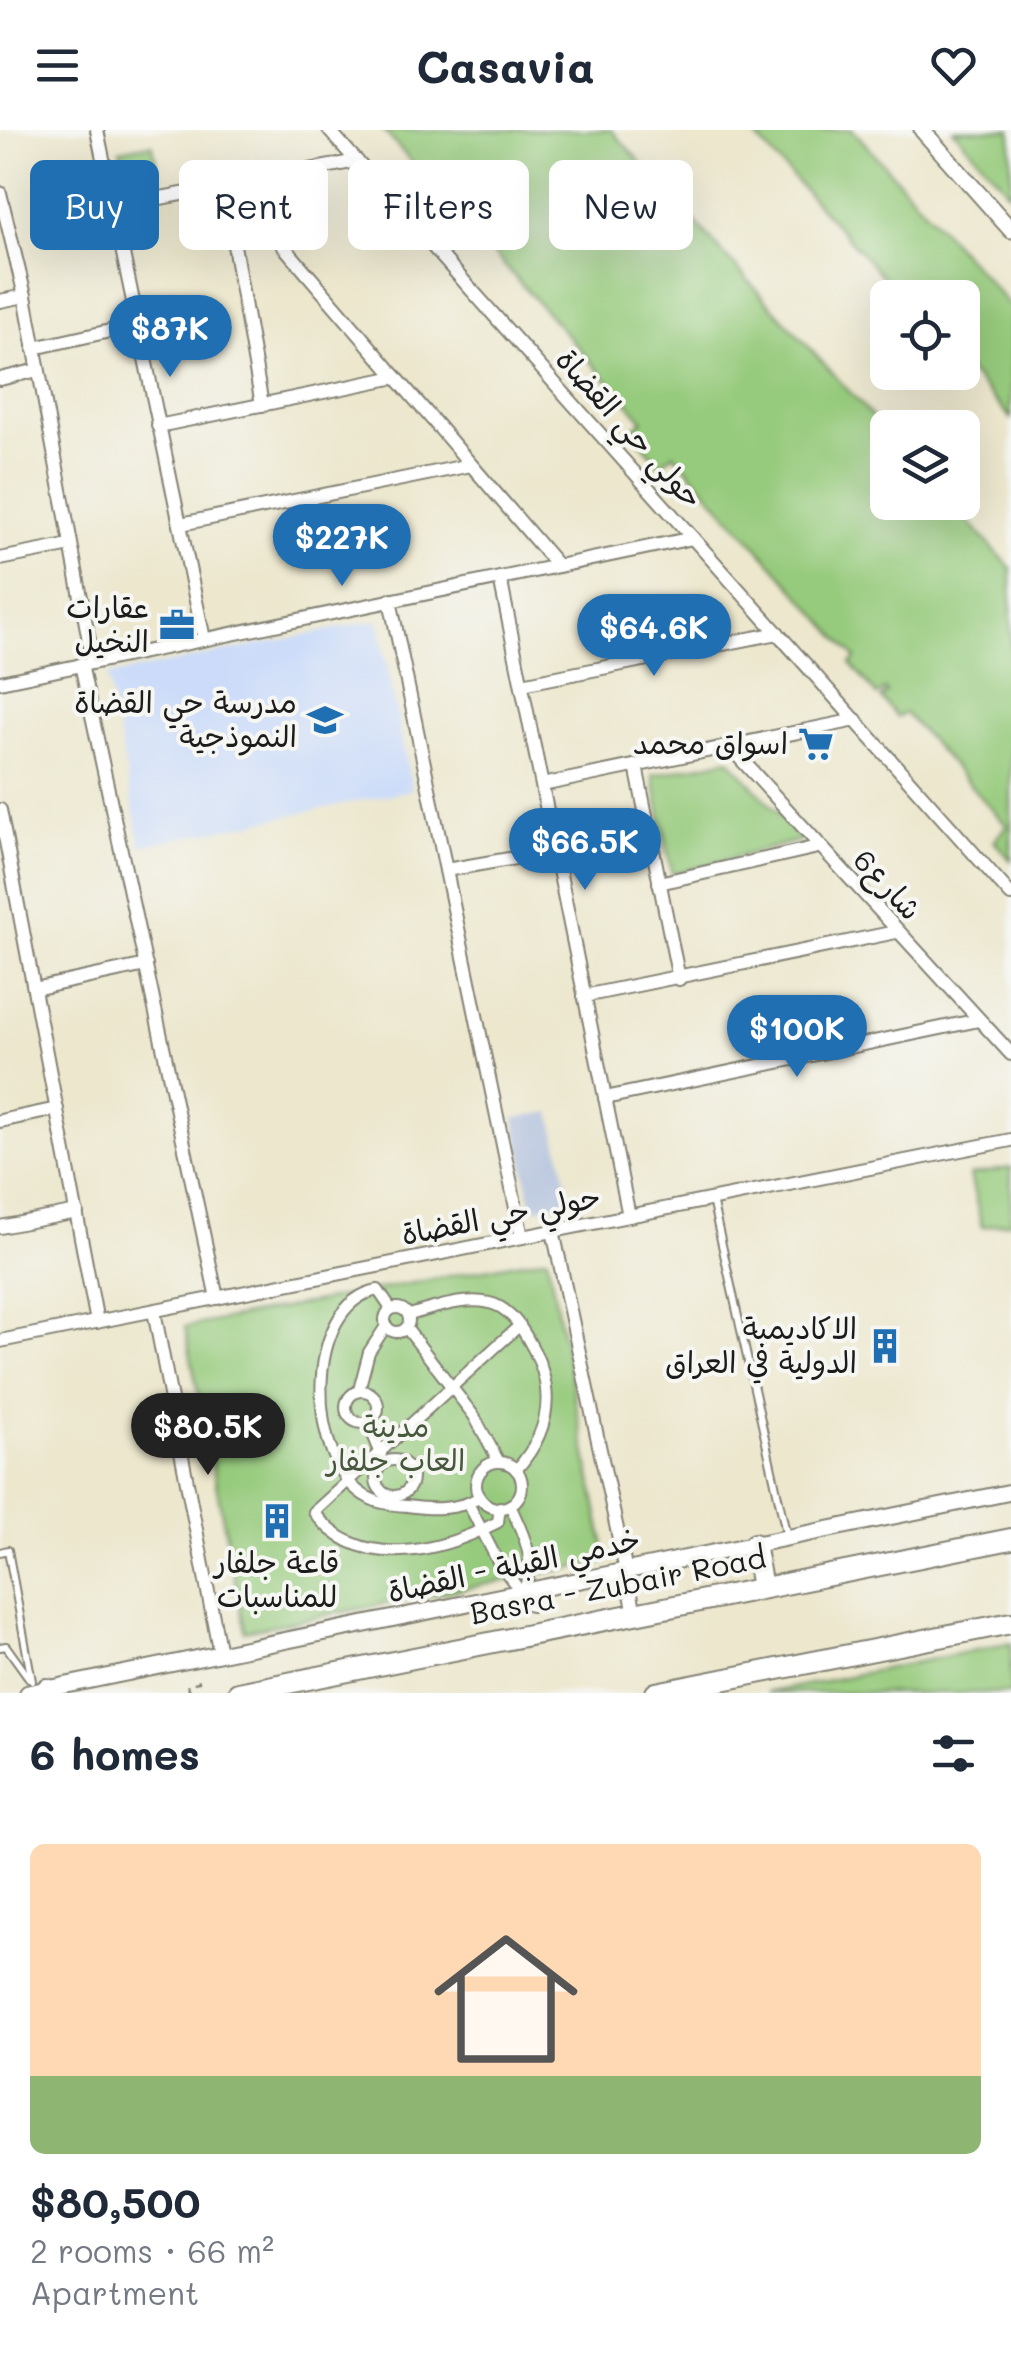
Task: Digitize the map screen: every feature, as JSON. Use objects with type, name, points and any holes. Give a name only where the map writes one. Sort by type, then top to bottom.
[{"type":"highway","points":[[753,1538],[762,1587]]},
{"type":"highway","name":"Basra - Zubair Road","points":[[238,1693],[1011,1539]]},
{"type":"highway","points":[[656,1693],[1011,1623]]},
{"type":"street","points":[[97,130],[103,160]]},
{"type":"street","name":"حولي حي القضاة","points":[[329,130],[356,160]]},
{"type":"street","points":[[932,134],[1011,230]]},
{"type":"street","points":[[0,193],[34,348],[71,544],[87,663],[146,965],[217,1298]]},
{"type":"street","points":[[121,250],[204,639]]},
{"type":"street","points":[[238,250],[262,405]]},
{"type":"street","points":[[283,250],[558,566]]},
{"type":"street","name":"حولي حي القضاة","points":[[436,250],[1011,895]]},
{"type":"street","points":[[0,301],[24,296]]},
{"type":"street","points":[[34,348],[136,325]]},
{"type":"street","points":[[0,378],[38,370]]},
{"type":"street","points":[[158,426],[396,378]]},
{"type":"street","points":[[181,524],[471,464]]},
{"type":"street","points":[[0,682],[693,538]]},
{"type":"street","points":[[0,559],[71,544]]},
{"type":"street","points":[[500,578],[629,1216]]},
{"type":"street","points":[[390,600],[522,1238]]},
{"type":"street","points":[[522,684],[778,633]]},
{"type":"street","points":[[542,785],[856,720]]},
{"type":"street","name":"شارع6","points":[[729,746],[818,848],[1011,1054]]},
{"type":"street","points":[[636,766],[679,979]]},
{"type":"street","points":[[0,810],[97,1322]]},
{"type":"street","points":[[660,883],[818,848]]},
{"type":"street","points":[[446,870],[555,851]]},
{"type":"street","points":[[0,902],[17,898]]},
{"type":"street","points":[[584,996],[896,932]]},
{"type":"street","points":[[34,988],[146,965]]},
{"type":"street","points":[[605,1098],[979,1020]]},
{"type":"street","points":[[0,1121],[57,1109]]},
{"type":"street","name":"حولي حي القضاة","points":[[0,1341],[1011,1140]]},
{"type":"street","points":[[0,1227],[76,1212]]},
{"type":"street","points":[[553,1231],[635,1613]]},
{"type":"street","points":[[391,1309],[378,1290],[360,1293],[344,1312],[324,1357],[324,1424],[348,1480],[369,1498],[392,1505],[448,1510],[480,1497],[505,1506],[529,1550],[527,1599]]},
{"type":"street","points":[[409,1316],[472,1302],[499,1306],[520,1325],[545,1370],[548,1405],[534,1450],[516,1470]]},
{"type":"street","points":[[391,1309],[404,1310],[409,1316],[407,1329],[451,1387],[499,1462],[516,1470],[522,1485],[498,1522],[430,1550],[396,1552],[344,1540],[328,1531],[314,1512],[348,1480],[382,1457],[451,1387],[520,1325]]},
{"type":"street","points":[[368,1422],[351,1420],[346,1402],[359,1390],[370,1352],[391,1309]]},
{"type":"street","points":[[154,1311],[220,1654]]},
{"type":"street","points":[[386,1326],[396,1333],[407,1329]]},
{"type":"street","points":[[359,1390],[374,1395],[378,1402],[378,1410],[368,1422]]},
{"type":"street","points":[[368,1422],[382,1457]]},
{"type":"street","points":[[480,1497],[479,1474],[499,1462]]},
{"type":"street","name":"خدمي القبلة - القضاة","points":[[39,1689],[527,1599],[753,1538],[787,1538],[1011,1492]]},
{"type":"street","points":[[468,1503],[497,1560],[527,1599]]},
{"type":"lane","points":[[712,1200],[787,1538]]},
{"type":"lane","points":[[0,1552],[8,1550],[39,1689]]},
{"type":"lane","points":[[1,1644],[39,1689]]},
{"type":"path","points":[[189,1693],[187,1684],[199,1682]]},
{"type":"shaded area","points":[[378,620],[412,790],[141,846],[107,676]]},
{"type":"shaded area","points":[[551,1112],[571,1201],[532,1209],[515,1118]]},
{"type":"green space","points":[[383,130],[611,130],[638,160],[549,160],[549,250],[693,250],[693,220],[870,414],[870,520],[967,520],[1011,568],[1011,860],[994,841],[1007,826],[905,713],[897,717],[881,698],[887,693],[885,690],[877,695],[851,664],[856,658],[674,454],[659,465],[632,430],[643,420],[491,250],[529,250],[529,160],[410,160]]},
{"type":"green space","points":[[750,130],[853,130],[1011,307],[1011,418],[980,384],[980,280],[886,280]]},
{"type":"green space","points":[[953,130],[1011,130],[1011,194],[959,136]]},
{"type":"green space","points":[[152,144],[156,160],[122,160],[120,150]]},
{"type":"green space","points":[[635,609],[646,649],[616,653],[607,615]]},
{"type":"green space","points":[[729,759],[802,840],[672,874],[653,775]]},
{"type":"green space","points":[[1011,1168],[1011,1222],[982,1227],[970,1175]]},
{"type":"green space","name":"مدينة العاب جلفار","points":[[547,1257],[607,1561],[245,1631],[185,1327]]},
{"type":"green space","points":[[1011,1643],[1011,1693],[766,1693]]},
{"type":"place","name":"عقارات النخيل","points":[[177,625]]},
{"type":"place","name":"مدرسة حي القضاة النموذجية","points":[[325,720]]},
{"type":"place","name":"اسواق محمد","points":[[816,744]]},
{"type":"place","name":"الاكاديمية الدولية في العراق","points":[[885,1346]]},
{"type":"place","name":"قاعة جلفار للمناسبات","points":[[277,1521]]}]
